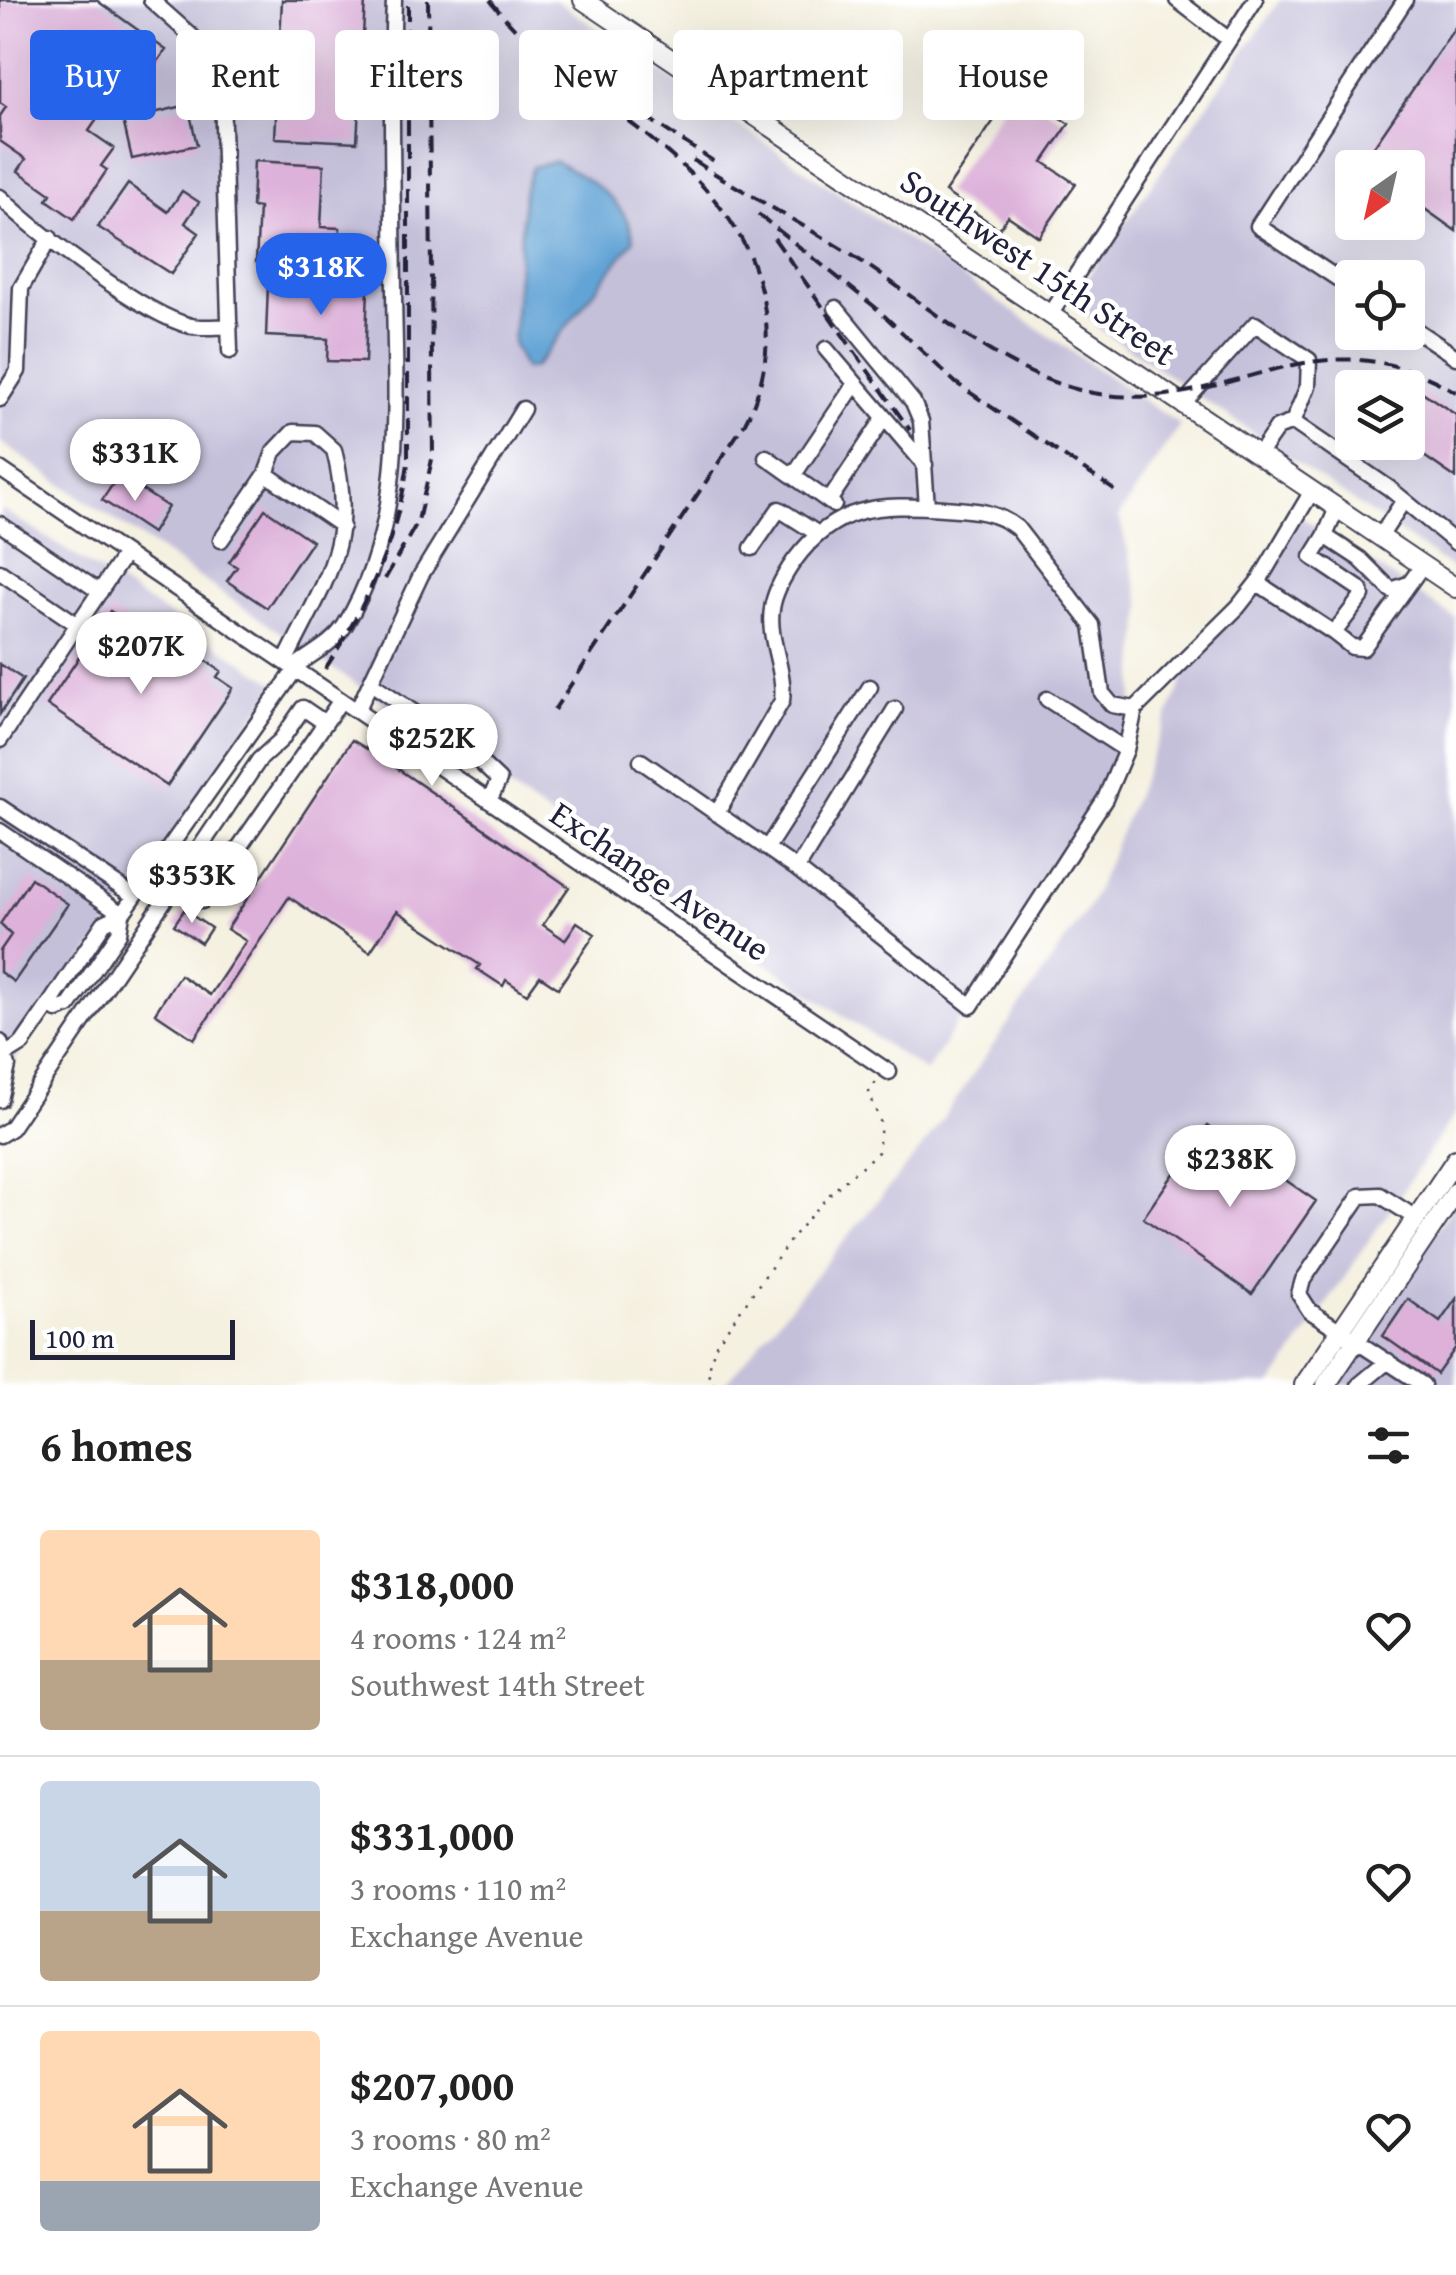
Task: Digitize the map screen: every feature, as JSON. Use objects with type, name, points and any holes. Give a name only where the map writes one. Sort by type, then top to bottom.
[{"type":"main road","name":"Southwest 15th Street","points":[[583,0],[1456,588]]},
{"type":"main road","points":[[1326,1385],[1348,1336],[1416,1218],[1456,1159]]},
{"type":"main road","points":[[1304,1385],[1348,1336],[1456,1192]]},
{"type":"street","points":[[151,0],[196,40],[222,94],[230,351]]},
{"type":"street","points":[[291,666],[333,641],[344,626],[370,574],[389,506],[396,419],[394,0]]},
{"type":"street","points":[[1176,0],[1228,38]]},
{"type":"street","points":[[1050,315],[1255,0]]},
{"type":"street","points":[[1335,277],[1258,226],[1405,0]]},
{"type":"street","points":[[0,197],[50,238],[172,318],[191,326],[230,326]]},
{"type":"street","points":[[0,399],[18,372],[21,288],[50,238]]},
{"type":"street","points":[[836,308],[914,402],[921,420],[927,507]]},
{"type":"street","points":[[1183,404],[1255,324],[1309,360],[1308,386],[1293,422],[1277,428],[1258,455]]},
{"type":"street","points":[[1425,336],[1455,355]]},
{"type":"street","points":[[826,350],[926,465]]},
{"type":"street","points":[[793,476],[855,384]]},
{"type":"street","points":[[357,711],[420,575],[523,410]]},
{"type":"street","points":[[829,501],[884,418]]},
{"type":"street","points":[[1293,422],[1404,500],[1456,543]]},
{"type":"street","points":[[0,1100],[3,1048],[22,1044],[49,1005],[56,1010],[69,1006],[119,933],[122,914],[291,666],[332,569],[342,526],[337,462],[325,440],[303,430],[293,432],[274,452],[266,474],[221,540]]},
{"type":"street","points":[[766,457],[847,514]]},
{"type":"street","name":"Exchange Avenue","points":[[1,471],[886,1071]]},
{"type":"street","points":[[266,474],[342,526]]},
{"type":"street","points":[[641,761],[797,869],[971,1006],[1105,800],[1126,750],[1135,709],[1260,580],[1312,491]]},
{"type":"street","points":[[1380,537],[1404,500]]},
{"type":"street","points":[[716,813],[782,700],[785,680],[771,610],[785,573],[815,532],[847,514],[927,507],[985,511],[1017,528],[1092,625],[1102,693],[1112,705],[1135,709]]},
{"type":"street","points":[[1334,634],[1362,596],[1361,590],[1312,557],[1337,508]]},
{"type":"street","points":[[752,548],[779,509],[815,532]]},
{"type":"street","points":[[0,524],[100,592]]},
{"type":"street","points":[[1325,536],[1360,558],[1390,590],[1408,584]]},
{"type":"street","points":[[0,740],[125,554]]},
{"type":"street","points":[[1260,580],[1262,586],[1352,646],[1363,648],[1422,566]]},
{"type":"street","points":[[0,572],[78,625]]},
{"type":"street","points":[[371,683],[463,746],[499,780],[489,801]]},
{"type":"street","points":[[766,848],[870,688]]},
{"type":"street","points":[[1047,699],[1126,750]]},
{"type":"street","points":[[202,901],[341,700]]},
{"type":"street","points":[[0,1135],[11,1128],[259,760],[281,740],[303,708],[325,723]]},
{"type":"street","points":[[797,869],[895,709]]},
{"type":"street","points":[[0,807],[134,896]]},
{"type":"street","points":[[0,831],[122,914]]},
{"type":"street","points":[[1416,1218],[1380,1194],[1360,1196],[1303,1280],[1300,1294],[1305,1304],[1348,1336],[1423,1385]]},
{"type":"street","points":[[1359,1385],[1388,1361]]},
{"type":"path","points":[[714,1385],[708,1373],[716,1346],[811,1213],[878,1152],[881,1124],[869,1092],[886,1071]]},
{"type":"shaded area","points":[[0,0],[555,0],[599,30],[519,30],[519,120],[653,120],[653,67],[673,80],[673,120],[731,120],[1180,425],[1119,516],[1142,606],[1128,751],[926,1072],[0,442]]},
{"type":"shaded area","points":[[1280,0],[1456,0],[1456,571],[1100,329],[1080,307],[1085,281]]},
{"type":"shaded area","points":[[0,508],[277,684],[0,1081]]},
{"type":"shaded area","points":[[1297,514],[1456,619],[1456,1112],[1272,1385],[724,1385],[925,1144],[1090,905],[1187,670]]},
{"type":"shaded area","points":[[1456,1200],[1456,1385],[1335,1385]]},
{"type":"water","points":[[555,161],[593,183],[614,202],[634,240],[535,367],[524,369],[513,344],[524,191],[532,167]]},
{"type":"building","points":[[0,0],[96,0],[138,30],[30,30],[30,120],[97,120],[89,131],[114,148],[101,166],[107,170],[74,219],[47,200],[51,194],[18,171],[26,159],[0,141],[0,116],[6,107],[0,103]]},
{"type":"building","points":[[282,0],[365,0],[363,30],[335,30],[335,120],[358,120],[357,142],[275,138],[276,120],[315,120],[315,30],[280,30]]},
{"type":"building","points":[[1456,26],[1456,231],[1425,209],[1425,150],[1371,150]]},
{"type":"building","points":[[156,43],[166,50],[156,64]]},
{"type":"building","points":[[176,108],[176,120],[191,120],[197,145],[132,159],[123,120],[156,120],[156,112]]},
{"type":"building","points":[[994,120],[1063,120],[1069,124],[1043,162],[1076,184],[1039,237],[1008,216],[999,229],[945,192]]},
{"type":"building","points":[[254,161],[324,165],[321,227],[340,228],[338,266],[256,262],[259,208],[252,207]]},
{"type":"building","points":[[128,184],[168,212],[182,191],[199,202],[185,223],[199,233],[171,274],[98,227]]},
{"type":"building","points":[[268,285],[368,289],[365,362],[327,361],[328,339],[266,336]]},
{"type":"building","points":[[1425,394],[1456,415],[1456,478],[1425,457]]},
{"type":"building","points":[[119,475],[168,507],[152,533],[102,500]]},
{"type":"building","points":[[265,509],[312,541],[267,608],[227,581],[237,567],[229,562]]},
{"type":"building","points":[[110,611],[156,642],[164,630],[182,642],[176,650],[199,666],[203,659],[221,671],[217,677],[233,688],[167,786],[47,705]]},
{"type":"building","points":[[0,664],[23,679],[0,714]]},
{"type":"building","points":[[374,738],[389,748],[382,758],[569,887],[543,925],[565,940],[577,922],[595,934],[558,988],[540,976],[527,994],[506,980],[503,986],[477,969],[480,965],[397,911],[370,952],[289,897],[194,1039],[155,1013],[180,975],[210,995],[246,941],[227,929],[352,740],[367,749]]},
{"type":"building","points":[[31,878],[68,904],[14,982],[0,972],[0,951],[11,935],[0,924]]},
{"type":"building","points":[[184,910],[211,928],[201,943],[174,925]]},
{"type":"building","points":[[1207,1126],[1316,1201],[1252,1294],[1143,1218]]},
{"type":"building","points":[[1408,1299],[1440,1322],[1456,1299],[1456,1347],[1437,1374],[1383,1336]]},
{"type":"railway","points":[[325,669],[378,571],[396,519],[408,463],[408,0]]},
{"type":"railway","points":[[385,579],[418,521],[433,455],[428,0]]},
{"type":"railway","points":[[490,0],[564,72],[688,171],[722,210],[748,254],[766,320],[764,366],[745,423],[554,710]]},
{"type":"railway","points":[[651,120],[713,161]]},
{"type":"railway","points":[[693,160],[837,246],[991,351],[1058,384],[1093,393],[1143,397],[1188,391],[1313,362],[1357,360],[1404,369],[1456,392]]},
{"type":"railway","points":[[758,214],[875,307],[956,383],[1117,492]]},
{"type":"railway","points":[[774,238],[910,430]]}]
